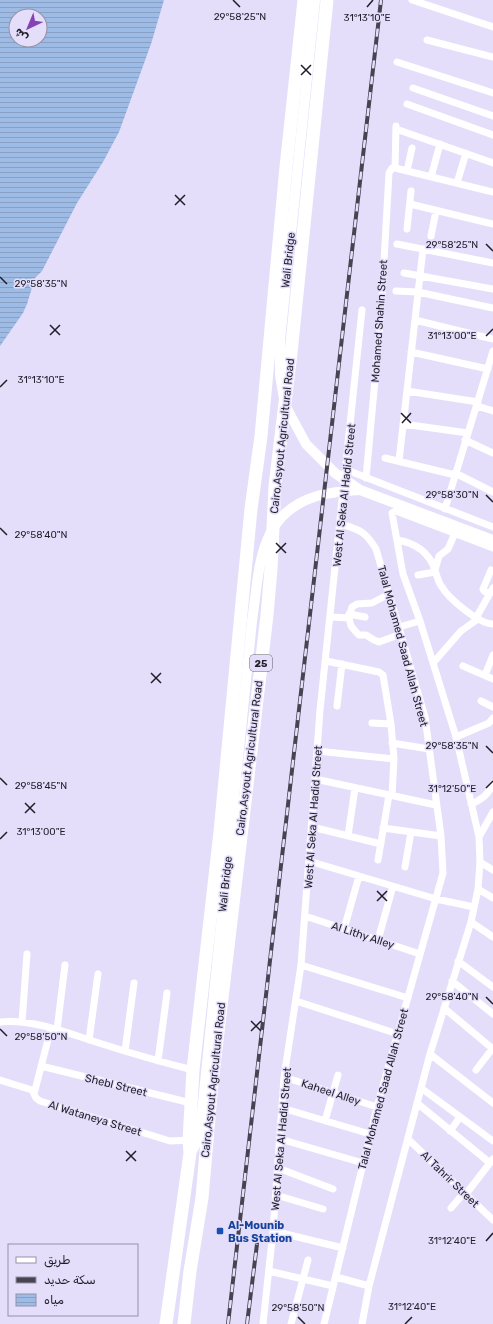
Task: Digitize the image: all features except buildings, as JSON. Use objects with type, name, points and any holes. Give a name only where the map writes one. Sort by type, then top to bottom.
[{"type":"highway","name":"Cairo,Asyout Agricultural Road","points":[[166,1324],[192,1145],[191,1103],[194,1070],[220,832],[253,486],[261,436],[291,118],[304,0]]},
{"type":"highway","name":"Cairo,Asyout Agricultural Road","points":[[184,1324],[190,1271],[202,1198],[212,1083],[267,616],[275,486],[291,353],[327,0]]},
{"type":"highway","points":[[261,436],[266,448],[272,448],[280,441]]},
{"type":"highway","points":[[253,486],[261,476],[265,475],[270,477],[275,486]]},
{"type":"main road","name":"Wali Bridge","points":[[315,0],[280,340],[280,375],[285,404],[306,444],[335,473],[363,492]]},
{"type":"main road","name":"Wali Bridge","points":[[291,118],[284,239],[274,340],[276,376],[281,406],[303,446],[333,477],[363,492],[493,541]]},
{"type":"main road","name":"Wali Bridge","points":[[230,927],[228,908],[231,873],[247,736],[258,621],[268,552],[280,528],[286,520],[308,506],[330,499],[363,492]]},
{"type":"main road","name":"Wali Bridge","points":[[192,1145],[200,1122],[252,621],[262,551],[275,525],[282,516],[305,501],[316,496],[330,493],[363,492]]},
{"type":"street","points":[[412,0],[493,26]]},
{"type":"street","points":[[427,40],[493,57]]},
{"type":"street","points":[[397,62],[493,93]]},
{"type":"street","points":[[413,88],[493,116]]},
{"type":"street","points":[[407,104],[493,135]]},
{"type":"street","name":"Mohamed Shahin Street","points":[[366,478],[381,314],[389,173],[390,170],[394,168],[396,127],[440,144]]},
{"type":"street","points":[[431,177],[440,144],[493,163]]},
{"type":"street","points":[[407,171],[412,148]]},
{"type":"street","points":[[457,183],[466,153]]},
{"type":"street","points":[[394,168],[493,192]]},
{"type":"street","points":[[407,229],[411,191]]},
{"type":"street","points":[[410,204],[493,224]]},
{"type":"street","points":[[431,236],[436,210]]},
{"type":"street","points":[[397,244],[493,263]]},
{"type":"street","points":[[399,461],[423,249]]},
{"type":"street","points":[[404,273],[493,289]]},
{"type":"street","points":[[396,291],[418,292],[493,308]]},
{"type":"street","name":"West Al Seka Al Hadid Street","points":[[263,1324],[274,1231],[284,1077],[301,965],[315,779],[362,310]]},
{"type":"street","points":[[415,320],[493,339]]},
{"type":"street","points":[[445,509],[467,437],[490,371],[493,351]]},
{"type":"street","points":[[411,352],[490,371]]},
{"type":"street","points":[[407,391],[478,404],[493,411]]},
{"type":"street","points":[[403,424],[467,437],[493,453]]},
{"type":"street","points":[[385,458],[455,474],[493,492]]},
{"type":"street","points":[[347,470],[493,527]]},
{"type":"street","name":"Talal Mohamed Saad Allah Street","points":[[362,1324],[369,1286],[430,1054],[471,922],[478,889],[480,862],[479,837],[456,737],[420,621],[403,574],[392,513],[396,511],[455,534]]},
{"type":"street","name":"Talal Mohamed Saad Allah Street","points":[[324,1324],[377,1107],[443,872],[441,836],[425,717],[400,630],[376,549],[370,538],[361,530],[341,524]]},
{"type":"street","points":[[435,571],[439,556],[448,549],[455,534],[493,548]]},
{"type":"street","points":[[397,540],[407,541],[421,549],[431,561],[441,587],[447,594],[477,618],[485,623],[493,624]]},
{"type":"street","points":[[433,664],[461,631],[477,618],[491,591],[484,591],[483,589],[491,570]]},
{"type":"street","points":[[418,574],[435,571]]},
{"type":"street","points":[[389,594],[372,603],[357,604],[352,607],[349,616],[351,626],[359,635],[366,635],[379,642],[420,621]]},
{"type":"street","points":[[331,617],[365,617]]},
{"type":"street","points":[[485,675],[493,655]]},
{"type":"street","points":[[326,661],[379,672],[383,675],[391,724],[394,759],[390,795],[378,860]]},
{"type":"street","points":[[337,706],[342,664]]},
{"type":"street","points":[[378,664],[379,672]]},
{"type":"street","points":[[462,666],[493,679]]},
{"type":"street","points":[[481,701],[493,707]]},
{"type":"street","points":[[456,737],[489,723],[493,718]]},
{"type":"street","points":[[372,723],[391,724]]},
{"type":"street","points":[[392,743],[429,749]]},
{"type":"street","points":[[318,751],[394,759]]},
{"type":"street","points":[[315,779],[436,805]]},
{"type":"street","points":[[471,804],[480,800],[486,795],[493,784]]},
{"type":"street","points":[[348,836],[355,788]]},
{"type":"street","points":[[479,837],[493,812]]},
{"type":"street","points":[[312,827],[381,844]]},
{"type":"street","points":[[383,828],[441,836]]},
{"type":"street","points":[[405,867],[411,832]]},
{"type":"street","points":[[309,861],[436,899],[474,907]]},
{"type":"street","points":[[480,862],[493,870]]},
{"type":"street","points":[[344,929],[359,876]]},
{"type":"street","points":[[378,940],[393,886]]},
{"type":"street","points":[[478,889],[493,898]]},
{"type":"street","name":"Al Lithy Alley","points":[[305,916],[420,954]]},
{"type":"street","points":[[471,922],[493,937]]},
{"type":"street","points":[[22,1022],[27,954]]},
{"type":"street","points":[[458,961],[493,987]]},
{"type":"street","points":[[34,1094],[41,1066],[54,1029],[65,965]]},
{"type":"street","points":[[301,965],[408,998]]},
{"type":"street","points":[[89,1040],[98,974]]},
{"type":"street","points":[[452,981],[493,1014]]},
{"type":"street","points":[[125,1051],[134,983]]},
{"type":"street","points":[[158,1061],[167,993]]},
{"type":"street","points":[[296,1001],[398,1034]]},
{"type":"street","points":[[444,1008],[493,1049],[476,1070]]},
{"type":"street","points":[[0,1022],[14,1021],[36,1024],[158,1061],[194,1070]]},
{"type":"street","points":[[430,1054],[493,1104]]},
{"type":"street","name":"Shebl Street","points":[[41,1066],[191,1103]]},
{"type":"street","points":[[325,1121],[338,1075]]},
{"type":"street","name":"Kaheel Alley","points":[[284,1077],[377,1107]]},
{"type":"street","name":"Al Wataneya Street","points":[[0,1080],[32,1090],[36,1098],[40,1101],[170,1141],[192,1145]]},
{"type":"street","points":[[421,1088],[493,1141]]},
{"type":"street","points":[[417,1103],[491,1164],[451,1208]]},
{"type":"street","points":[[282,1108],[370,1134]]},
{"type":"street","points":[[450,1131],[460,1117]]},
{"type":"street","points":[[280,1139],[363,1163]]},
{"type":"street","name":"Al Tahrir Street","points":[[408,1139],[493,1220]]},
{"type":"street","points":[[278,1168],[333,1189]]},
{"type":"street","points":[[276,1194],[323,1210]]},
{"type":"street","points":[[274,1231],[342,1248]]},
{"type":"street","points":[[291,1324],[308,1260]]},
{"type":"street","points":[[269,1271],[333,1286]]},
{"type":"street","points":[[336,1276],[369,1286]]},
{"type":"water","points":[[0,0],[164,0],[151,44],[119,132],[103,162],[77,203],[42,271],[35,278],[23,313],[0,346]]},
{"type":"railway","points":[[228,1324],[381,0]]},
{"type":"railway","points":[[247,1324],[257,1244]]},
{"type":"place","name":"Al-Mounib Bus Station","points":[[220,1231]]}]
